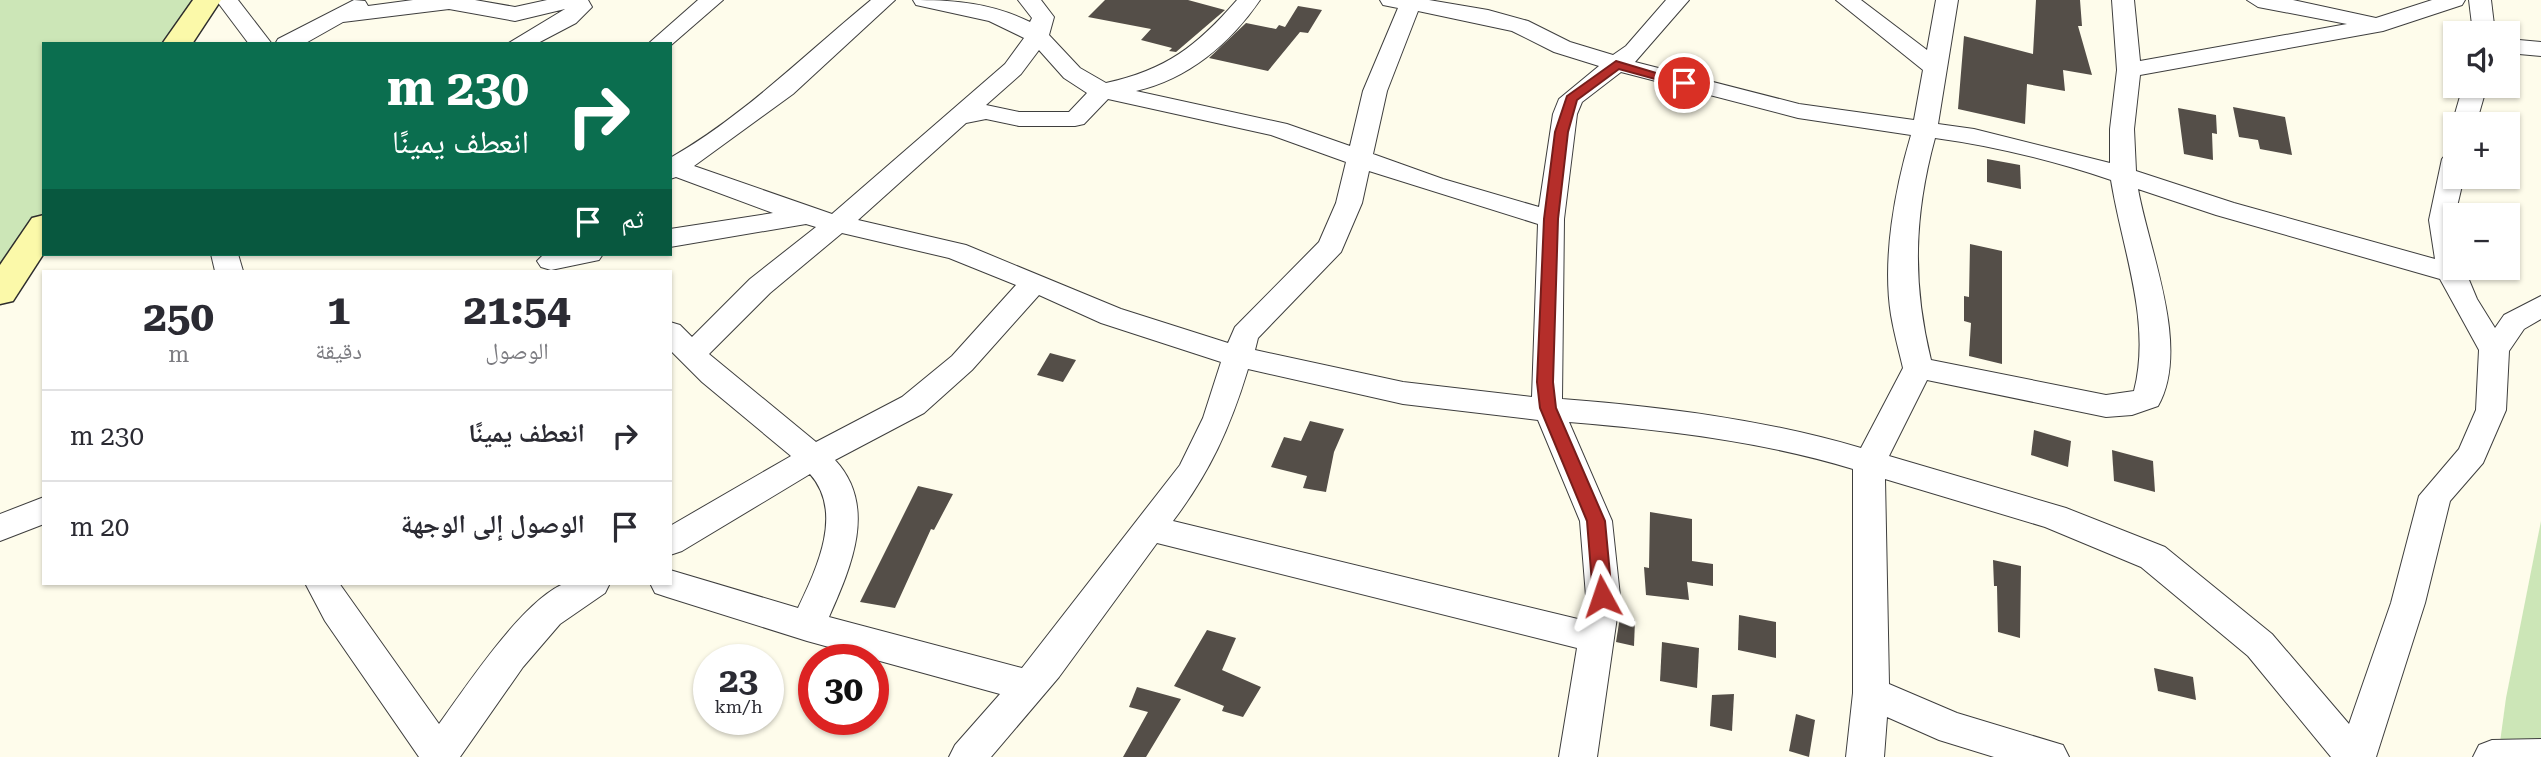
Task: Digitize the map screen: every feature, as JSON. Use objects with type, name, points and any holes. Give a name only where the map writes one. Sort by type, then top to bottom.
[{"type":"street","points":[[178,42],[207,0]]},
{"type":"street","points":[[227,0],[259,42]]},
{"type":"street","points":[[290,42],[366,0]]},
{"type":"street","points":[[340,16],[449,2],[515,14],[577,0]]},
{"type":"street","points":[[522,42],[568,18],[589,0]]},
{"type":"street","points":[[661,42],[712,0]]},
{"type":"street","points":[[672,168],[785,89],[824,50],[884,0]]},
{"type":"street","points":[[924,0],[985,12],[1015,22],[1037,37],[1069,73],[1081,82],[1103,91],[1278,129],[1357,159],[1551,219]]},
{"type":"street","points":[[692,354],[760,286],[883,186],[1013,69],[1037,37],[1042,17],[1029,0]]},
{"type":"street","points":[[957,117],[986,112],[1019,119],[1075,119],[1103,91],[1139,83],[1182,65],[1216,38],[1249,0]]},
{"type":"street","points":[[1578,757],[1602,596],[1596,521],[1548,408],[1545,382],[1551,219],[1561,132],[1571,99],[1634,51],[1678,0]]},
{"type":"street","points":[[1847,0],[1936,68]]},
{"type":"street","points":[[1864,757],[1871,693],[1869,463],[1918,368],[1905,313],[1904,243],[1909,187],[1924,130],[1947,0]]},
{"type":"street","points":[[1918,368],[2106,406],[2132,404],[2147,398],[2155,367],[2155,325],[2132,229],[2123,174],[2122,130],[2129,70],[2123,0]]},
{"type":"street","points":[[2258,0],[2303,5],[2384,24]]},
{"type":"street","points":[[2129,70],[2384,24],[2454,0]]},
{"type":"street","points":[[2480,0],[2483,21]]},
{"type":"street","points":[[968,757],[1030,686],[1152,529],[1192,472],[1218,418],[1245,334],[1331,246],[1349,203],[1357,159],[1375,91],[1404,1],[1489,17],[1616,64],[1798,111],[2024,146],[2123,174],[2225,209],[2443,271]]},
{"type":"street","points":[[2520,47],[2541,49]]},
{"type":"street","points":[[672,168],[806,216],[956,251],[1035,282],[1111,317],[1236,356],[1403,393],[1469,403],[1658,418],[1743,431],[1823,448],[2054,517],[2153,557],[2260,645],[2356,757]]},
{"type":"street","points":[[672,238],[806,216]]},
{"type":"street","points":[[0,292],[42,229]]},
{"type":"street","points":[[550,262],[579,256]]},
{"type":"street","points":[[2454,280],[2463,300],[2494,349]]},
{"type":"street","points":[[672,541],[812,458],[913,405],[962,363],[1035,282]]},
{"type":"street","points":[[2356,757],[2408,603],[2435,496],[2472,455],[2491,410],[2494,349],[2514,322],[2541,306]]},
{"type":"street","points":[[672,334],[812,458],[839,489],[842,525],[831,573],[807,626]]},
{"type":"street","points":[[0,528],[42,511]]},
{"type":"street","points":[[1152,529],[1596,638]]},
{"type":"street","points":[[323,585],[337,611],[440,755],[510,656],[548,614],[590,585]]},
{"type":"street","points":[[672,585],[807,626],[1030,686]]},
{"type":"street","points":[[1871,693],[1952,728],[2050,757]]},
{"type":"street","points":[[2492,757],[2541,756]]},
{"type":"green space","points":[[0,0],[204,0],[175,42],[42,42],[42,220],[0,284]]},
{"type":"green space","points":[[2541,521],[2541,757],[2498,757],[2506,698]]},
{"type":"building","points":[[1105,0],[1188,0],[1225,10],[1176,52],[1169,51],[1172,48],[1141,40],[1151,29],[1088,17]]},
{"type":"building","points":[[2036,0],[2080,0],[2082,26],[2078,26],[2092,75],[2063,70],[2065,91],[2027,84],[2025,124],[1958,109],[1964,36],[2033,54]]},
{"type":"building","points":[[1298,6],[1322,10],[1308,33],[1300,32],[1268,71],[1209,58],[1246,23],[1276,29],[1279,25],[1285,27]]},
{"type":"building","points":[[2233,107],[2285,117],[2292,155],[2260,149],[2258,140],[2239,137]]},
{"type":"building","points":[[2178,108],[2216,115],[2217,134],[2212,133],[2213,160],[2184,154]]},
{"type":"building","points":[[1987,159],[2020,165],[2021,189],[1987,182]]},
{"type":"building","points":[[1970,244],[2002,251],[2002,364],[1969,356],[1971,323],[1964,321],[1964,296],[1969,297]]},
{"type":"building","points":[[1050,353],[1076,360],[1063,382],[1037,375]]},
{"type":"building","points":[[1310,421],[1344,429],[1334,452],[1326,492],[1303,488],[1307,476],[1271,467],[1284,437],[1301,441]]},
{"type":"building","points":[[2034,430],[2071,441],[2068,467],[2031,455]]},
{"type":"building","points":[[2112,450],[2153,461],[2155,492],[2114,481]]},
{"type":"building","points":[[918,486],[953,494],[934,530],[931,529],[895,608],[860,602]]},
{"type":"building","points":[[1650,512],[1692,519],[1692,561],[1713,564],[1713,586],[1687,582],[1689,600],[1646,595],[1644,567],[1649,568]]},
{"type":"building","points":[[1993,560],[2021,566],[2020,638],[1998,632],[1997,586],[1994,586]]},
{"type":"building","points":[[1739,615],[1776,622],[1776,658],[1738,650]]},
{"type":"building","points":[[1620,617],[1635,620],[1634,646],[1616,642]]},
{"type":"building","points":[[1207,630],[1236,638],[1222,670],[1261,687],[1243,717],[1222,711],[1224,706],[1174,686]]},
{"type":"building","points":[[1662,642],[1699,648],[1697,688],[1660,681]]},
{"type":"building","points":[[2154,668],[2193,677],[2196,700],[2158,691]]},
{"type":"building","points":[[1137,687],[1181,699],[1146,757],[1123,757],[1148,712],[1129,707]]},
{"type":"building","points":[[1734,694],[1732,731],[1710,726],[1712,695]]},
{"type":"building","points":[[1796,714],[1815,720],[1809,757],[1789,751]]},
{"type":"route","points":[[1602,596],[1596,521],[1548,408],[1545,382],[1551,219],[1561,132],[1571,99],[1616,64],[1684,83]]}]
